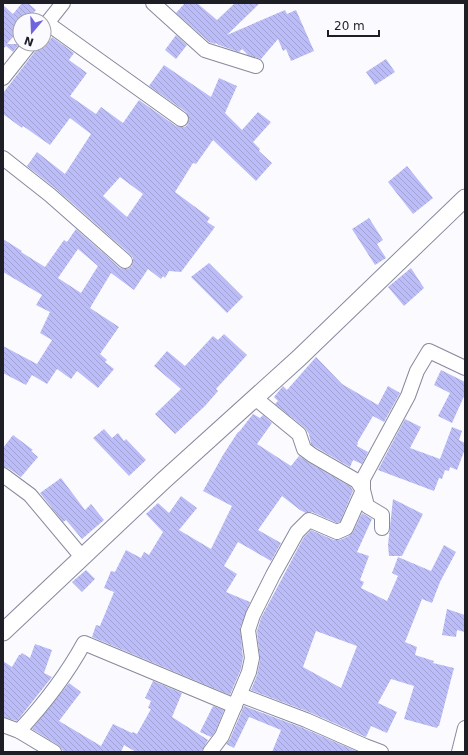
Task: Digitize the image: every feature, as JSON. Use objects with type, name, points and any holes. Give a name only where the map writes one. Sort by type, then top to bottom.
[{"type":"street","points":[[52,17],[63,3]]},
{"type":"street","points":[[153,3],[205,50],[256,66]]},
{"type":"street","points":[[52,29],[181,119]]},
{"type":"street","points":[[3,78],[24,52]]},
{"type":"street","points":[[3,158],[50,195],[125,261]]},
{"type":"street","points":[[3,632],[163,481],[299,358],[465,198]]},
{"type":"street","points":[[210,752],[222,736],[249,672],[252,658],[248,630],[253,615],[273,574],[297,532],[309,520],[337,532],[346,528],[362,490],[363,478],[408,396],[417,371],[429,351],[465,368]]},
{"type":"street","points":[[255,398],[299,434],[304,448],[312,455],[357,481],[362,490],[367,506],[382,515],[382,528]]},
{"type":"street","points":[[3,475],[30,495],[82,557]]},
{"type":"street","points":[[19,731],[40,708],[56,687],[74,662],[84,643],[237,701],[306,720],[382,752]]},
{"type":"street","points":[[3,725],[19,731],[54,752]]},
{"type":"street","points":[[459,752],[465,728]]},
{"type":"building","points":[[22,3],[28,3],[36,10],[34,12],[15,12]]},
{"type":"building","points":[[185,3],[197,3],[217,20],[235,3],[260,3],[227,35],[285,10],[287,14],[296,10],[314,51],[291,61],[286,49],[283,51],[278,39],[261,59],[248,55],[242,49],[239,52],[216,43],[209,42],[176,13]]},
{"type":"building","points":[[3,5],[12,13],[12,38],[7,44],[12,44],[12,51],[6,46],[3,49]]},
{"type":"building","points":[[176,35],[187,45],[176,59],[165,50]]},
{"type":"building","points":[[52,37],[74,53],[69,60],[87,73],[70,96],[96,114],[101,107],[123,123],[139,100],[176,126],[185,127],[188,124],[189,119],[186,112],[149,86],[164,65],[211,97],[219,78],[237,86],[225,113],[242,130],[258,112],[271,122],[253,142],[260,149],[259,151],[272,163],[256,181],[213,140],[196,164],[193,163],[175,192],[210,218],[207,222],[215,227],[181,272],[169,271],[165,278],[163,276],[161,279],[148,269],[134,290],[111,273],[90,308],[119,327],[100,354],[107,360],[105,362],[114,369],[98,388],[77,371],[71,379],[57,369],[47,384],[32,375],[26,385],[3,373],[3,346],[37,364],[52,340],[40,333],[50,312],[36,305],[42,295],[3,272],[3,239],[45,267],[64,240],[67,242],[76,229],[120,268],[128,269],[132,266],[133,258],[56,189],[27,166],[37,152],[65,174],[91,134],[70,118],[50,145],[23,126],[22,128],[3,114],[3,93],[35,52],[52,52]],"holes":[[[120,177],[143,194],[127,217],[103,196]],[[78,249],[98,266],[81,293],[58,278]]]},
{"type":"building","points":[[386,59],[395,72],[375,85],[366,72]]},
{"type":"building","points":[[407,166],[433,198],[413,214],[388,182]]},
{"type":"building","points":[[369,218],[383,240],[377,244],[386,258],[375,265],[352,229]]},
{"type":"building","points":[[209,263],[243,297],[227,313],[191,277]]},
{"type":"building","points":[[411,268],[424,288],[404,306],[388,287]]},
{"type":"building","points":[[224,334],[247,355],[216,389],[218,391],[205,406],[175,434],[155,414],[181,389],[154,366],[167,351],[185,366],[213,336],[218,340]]},
{"type":"building","points":[[316,357],[342,384],[378,405],[388,386],[400,393],[384,422],[373,416],[357,443],[357,446],[368,452],[362,464],[353,460],[350,467],[311,444],[309,434],[305,428],[275,404],[278,401],[274,397],[283,386],[287,390]]},
{"type":"building","points":[[441,370],[465,382],[465,394],[452,423],[438,416],[450,393],[434,385]]},
{"type":"building","points":[[253,414],[260,418],[263,415],[272,423],[257,444],[291,466],[299,456],[351,487],[353,491],[340,522],[337,523],[312,512],[306,513],[282,496],[258,530],[281,543],[271,561],[238,542],[224,566],[237,574],[226,592],[250,602],[240,628],[243,658],[241,669],[230,695],[92,637],[96,625],[100,626],[114,592],[104,588],[111,571],[115,572],[126,550],[141,558],[144,552],[149,555],[163,532],[146,514],[158,503],[169,513],[181,496],[197,508],[179,530],[211,549],[232,506],[203,491],[223,455],[238,432]]},
{"type":"building","points":[[405,419],[421,427],[410,448],[440,459],[452,427],[462,431],[459,440],[465,443],[465,449],[457,470],[450,467],[449,471],[445,470],[442,479],[439,478],[434,491],[378,470]]},
{"type":"building","points":[[104,429],[112,438],[118,433],[124,441],[126,439],[146,460],[129,476],[93,438]]},
{"type":"building","points":[[13,435],[33,450],[31,451],[38,457],[21,477],[8,468],[3,467],[3,448]]},
{"type":"building","points":[[61,478],[85,510],[91,504],[104,520],[82,539],[66,520],[63,522],[40,493]]},
{"type":"building","points":[[393,499],[423,514],[402,556],[389,556],[388,545]]},
{"type":"building","points":[[362,513],[372,519],[357,552],[369,556],[360,580],[364,582],[361,588],[387,601],[398,576],[392,573],[398,557],[431,571],[444,545],[456,552],[440,582],[432,603],[422,599],[405,642],[417,647],[415,655],[434,661],[433,663],[454,668],[439,726],[437,728],[404,719],[414,686],[391,679],[378,703],[397,712],[387,733],[371,726],[366,737],[309,712],[251,690],[257,675],[260,660],[257,631],[261,618],[304,537],[311,530],[334,540],[340,540],[349,536],[353,532]],"holes":[[[316,631],[357,646],[341,688],[303,667]]]},
{"type":"building","points":[[86,570],[95,579],[82,592],[72,582]]},
{"type":"building","points":[[447,609],[465,615],[465,632],[457,630],[456,637],[442,635]]},
{"type":"building","points":[[35,644],[52,650],[44,673],[52,677],[17,721],[3,717],[3,661],[12,667],[19,655],[22,653],[30,658]]},
{"type":"building","points":[[153,681],[182,693],[172,717],[208,740],[201,752],[136,752],[124,745],[121,752],[64,752],[58,745],[32,729],[69,683],[81,692],[59,721],[101,746],[113,724],[137,734],[151,709],[148,708],[151,701],[145,698]]},
{"type":"building","points":[[213,706],[224,710],[215,732],[211,737],[200,732]]},
{"type":"building","points":[[244,706],[303,728],[358,752],[272,752],[281,730],[249,717],[234,748],[226,744],[230,739]]}]
